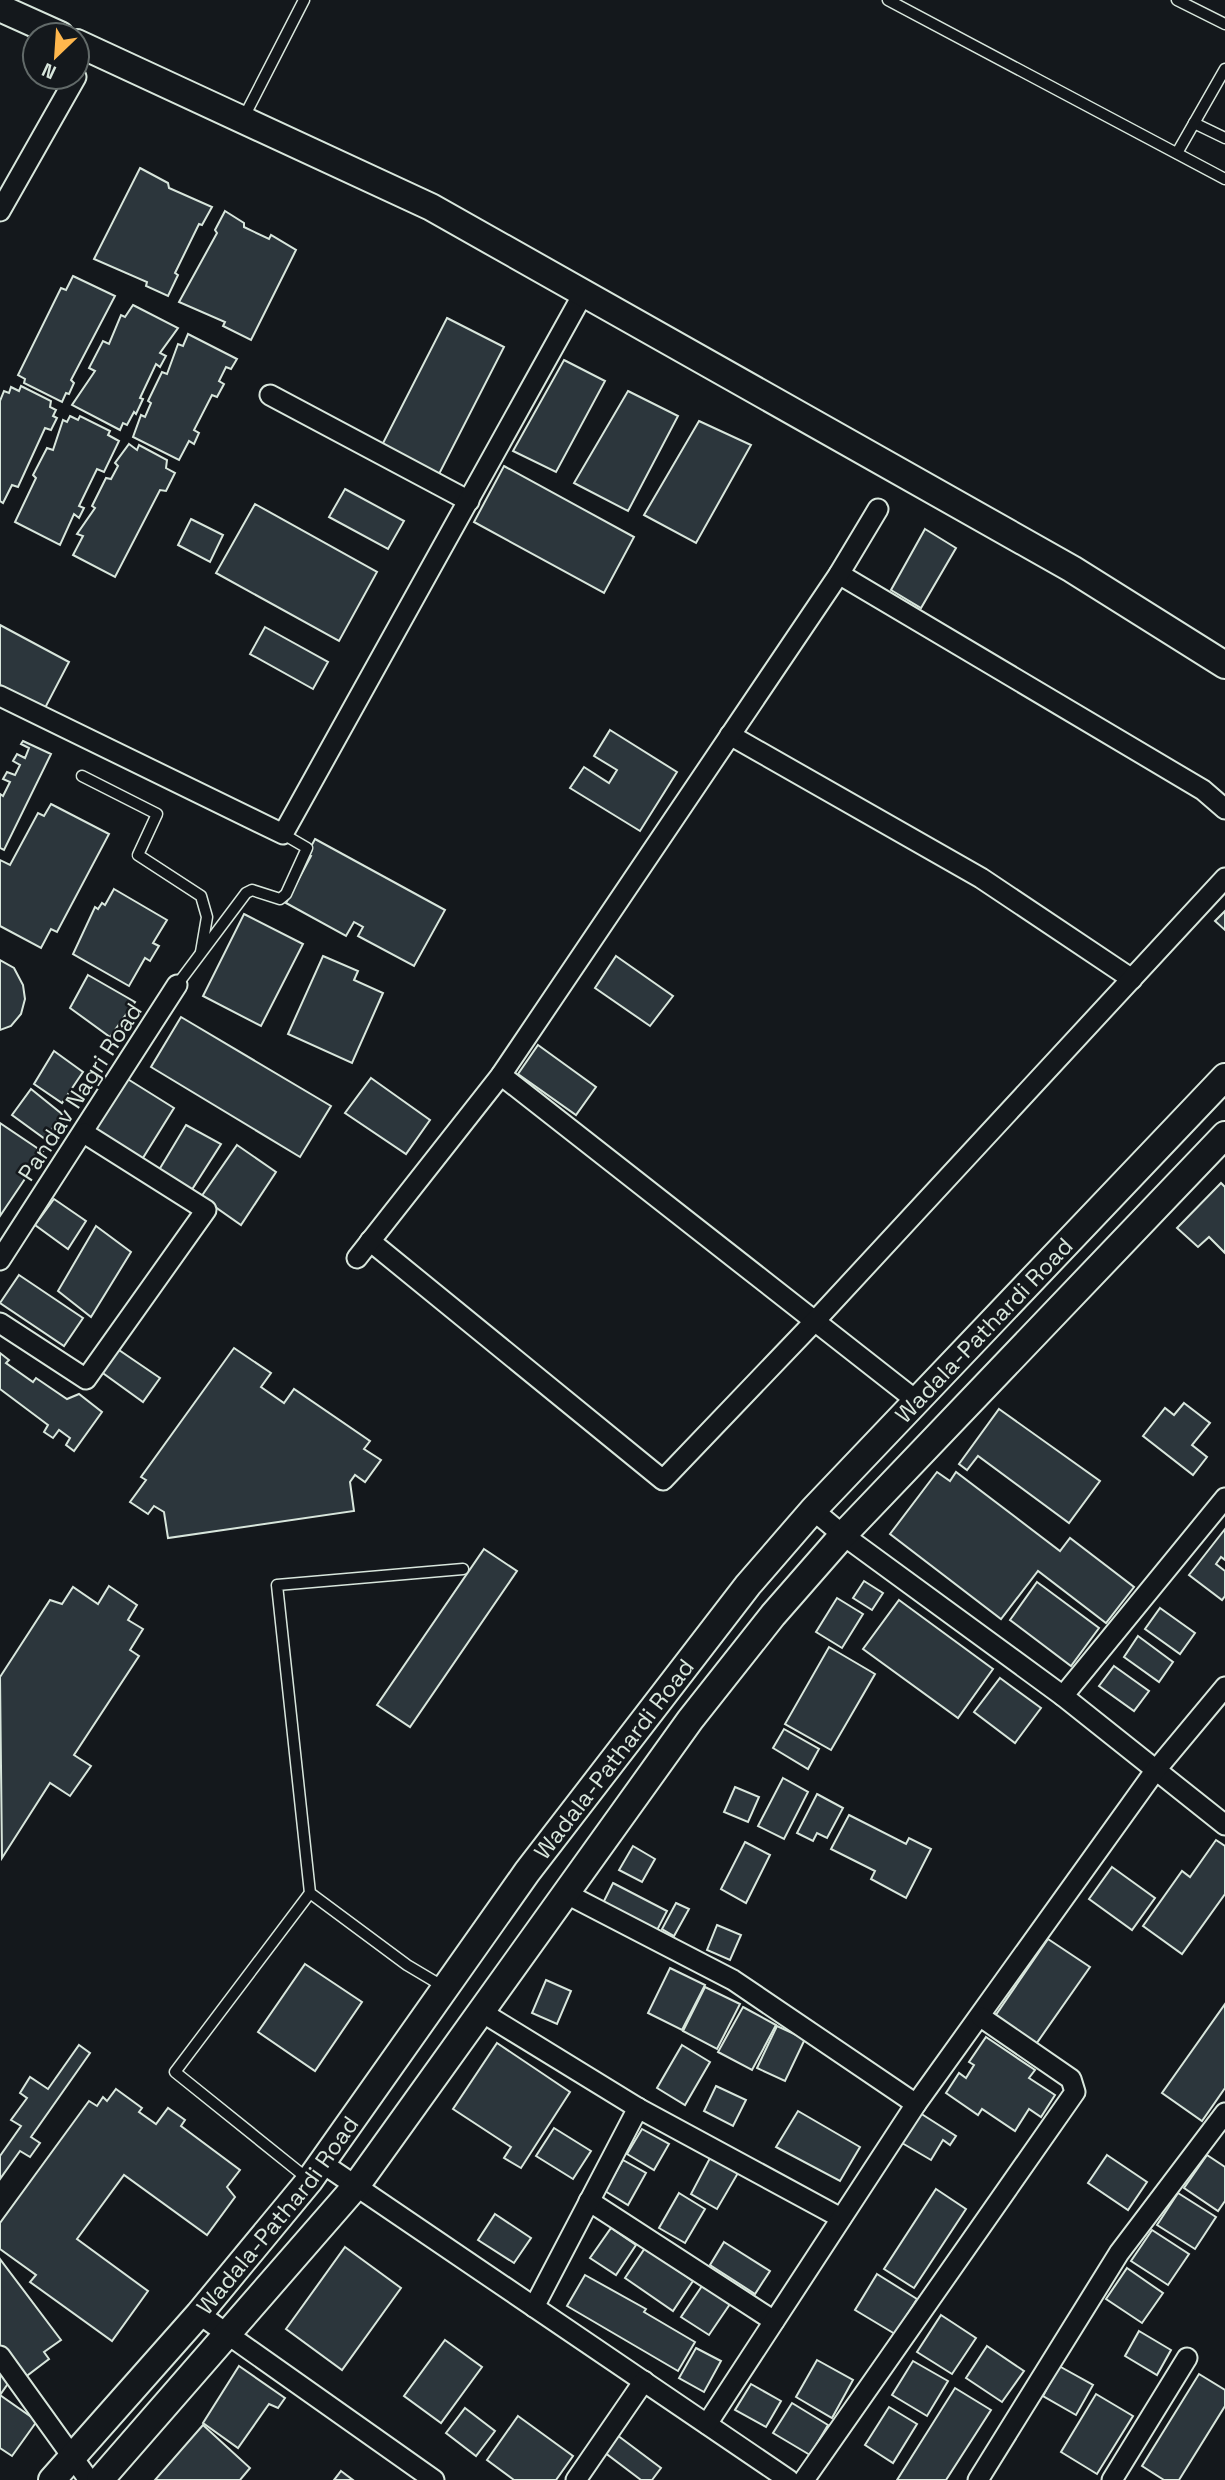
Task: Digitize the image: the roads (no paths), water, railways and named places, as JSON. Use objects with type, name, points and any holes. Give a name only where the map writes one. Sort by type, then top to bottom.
[{"type":"main road","points":[[0,8],[29,21]]},
{"type":"main road","points":[[91,49],[431,207],[1072,569],[1225,665]]},
{"type":"main road","name":"Wadala-Pathardi Road","points":[[52,2480],[199,2314],[316,2172],[445,1987],[586,1795],[748,1585],[813,1510],[1225,1077]]},
{"type":"main road","name":"Wadala-Pathardi Road","points":[[100,2480],[356,2186],[690,1720],[772,1615],[843,1535],[1225,1135]]},
{"type":"street","points":[[0,211],[68,91]]},
{"type":"street","points":[[0,696],[283,834],[583,293]]},
{"type":"street","points":[[270,395],[469,501]]},
{"type":"street","points":[[357,1258],[501,1075],[838,573],[878,509]]},
{"type":"street","points":[[838,573],[1203,790],[1225,809]]},
{"type":"street","points":[[730,735],[981,878],[1132,979]]},
{"type":"street","points":[[370,1241],[663,1480],[815,1321],[1225,878]]},
{"type":"street","name":"Pandav Nagri Road","points":[[0,1260],[177,985]]},
{"type":"street","points":[[501,1075],[918,1402]]},
{"type":"street","points":[[0,1323],[86,1379],[206,1210],[84,1133]]},
{"type":"street","points":[[1063,1696],[1225,1497]]},
{"type":"street","points":[[813,1510],[843,1535],[1063,1696],[1225,1825]]},
{"type":"street","points":[[707,2424],[916,2104],[1155,1771],[1225,1687]]},
{"type":"street","points":[[565,1893],[733,1980],[916,2104]]},
{"type":"street","points":[[480,2011],[638,2108],[841,2218]]},
{"type":"street","points":[[804,2480],[1075,2092],[1076,2086],[1071,2079],[981,2017]]},
{"type":"street","points":[[534,2307],[638,2108]]},
{"type":"street","points":[[978,2480],[1119,2253],[1225,2113]]},
{"type":"street","points":[[316,2172],[356,2186],[789,2480]]},
{"type":"street","points":[[589,2202],[774,2321]]},
{"type":"street","points":[[199,2314],[434,2480]]},
{"type":"street","points":[[0,2356],[89,2480]]},
{"type":"street","points":[[1112,2480],[1187,2358]]},
{"type":"street","points":[[576,2480],[644,2381]]},
{"type":"lane","points":[[242,120],[304,0]]},
{"type":"lane","points":[[888,0],[1225,179]]},
{"type":"lane","points":[[1177,0],[1225,24]]},
{"type":"lane","points":[[1177,153],[1225,69]]},
{"type":"lane","points":[[1194,122],[1225,138]]},
{"type":"lane","points":[[82,776],[157,814],[138,855],[201,896],[207,917],[201,952]]},
{"type":"lane","points":[[177,985],[246,893],[252,890],[280,899],[286,894],[307,848],[283,834]]},
{"type":"lane","points":[[316,2172],[175,2072],[310,1894],[277,1585],[463,1569]]},
{"type":"lane","points":[[310,1894],[407,1965],[445,1987]]}]
